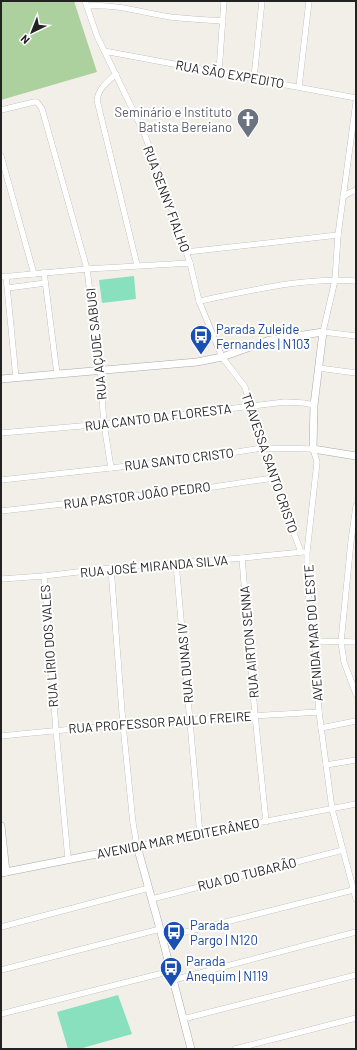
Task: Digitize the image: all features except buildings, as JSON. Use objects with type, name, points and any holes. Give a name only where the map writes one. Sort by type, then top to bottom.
[{"type":"street","points":[[219,72],[224,1]]},
{"type":"street","points":[[254,78],[262,1]]},
{"type":"street","points":[[299,87],[309,1]]},
{"type":"street","points":[[86,3],[116,6],[191,19],[223,21]]},
{"type":"street","name":"RUA SENNY FIALHO","points":[[86,3],[104,51],[144,133],[190,263],[199,301],[222,357]]},
{"type":"street","name":"RUA SÃO EXPEDITO","points":[[104,51],[356,98]]},
{"type":"street","points":[[116,74],[101,88],[97,100],[137,265]]},
{"type":"street","name":"RUA AÇUDE SABUGI","points":[[1,110],[34,102],[37,102],[42,108],[87,269],[100,371],[104,424],[111,468]]},
{"type":"street","name":"AVENIDA MAR DO LESTE","points":[[356,102],[338,235],[335,280],[323,332],[314,405],[312,449],[317,462],[304,552],[315,641],[319,712],[332,809],[356,899]]},
{"type":"street","points":[[1,156],[34,274]]},
{"type":"street","points":[[343,197],[356,190]]},
{"type":"street","points":[[186,252],[338,235]]},
{"type":"street","points":[[16,378],[8,288],[4,277],[44,272],[137,265],[190,263]]},
{"type":"street","points":[[44,272],[57,374]]},
{"type":"street","points":[[199,301],[294,284],[335,280],[356,282]]},
{"type":"street","points":[[8,288],[45,283]]},
{"type":"street","points":[[1,379],[198,362],[222,357],[270,340],[323,332],[356,336]]},
{"type":"street","name":"TRAVESSA SANTO CRISTO","points":[[222,357],[245,387],[262,448],[304,552]]},
{"type":"street","points":[[319,368],[356,373]]},
{"type":"street","name":"RUA CANTO DA FLORESTA","points":[[1,433],[104,424],[285,402],[314,405]]},
{"type":"street","name":"RUA SANTO CRISTO","points":[[1,480],[204,457],[262,448],[312,449],[356,456]]},
{"type":"street","name":"RUA PASTOR JOÃO PEDRO","points":[[1,511],[206,488],[273,478]]},
{"type":"street","points":[[356,506],[351,541],[342,642],[344,662],[356,694]]},
{"type":"street","name":"RUA JOSÉ MIRANDA SILVA","points":[[1,580],[111,568],[304,552]]},
{"type":"street","name":"RUA AIRTON SENNA","points":[[242,558],[255,715],[266,822]]},
{"type":"street","name":"RUA DUNAS IV","points":[[176,563],[200,835]]},
{"type":"street","points":[[111,568],[132,823],[191,1049]]},
{"type":"street","name":"RUA LÍRIO DOS VALES","points":[[44,576],[68,859]]},
{"type":"street","points":[[315,641],[356,642]]},
{"type":"street","name":"RUA PROFESSOR PAULO FREIRE","points":[[1,736],[56,730],[255,715],[319,712]]},
{"type":"street","points":[[321,728],[356,721]]},
{"type":"street","points":[[326,764],[356,760]]},
{"type":"street","name":"AVENIDA MAR MEDITERÂNEO","points":[[3,873],[68,859],[356,804]]},
{"type":"street","points":[[1,826],[3,873]]},
{"type":"street","name":"RUA DO TUBARÃO","points":[[152,899],[343,850]]},
{"type":"street","points":[[1,927],[149,888]]},
{"type":"street","points":[[162,938],[353,890]]},
{"type":"street","points":[[1,970],[160,929]]},
{"type":"street","points":[[173,980],[356,932]]},
{"type":"street","points":[[1,1014],[171,971]]},
{"type":"street","points":[[183,1019],[356,975]]},
{"type":"street","points":[[235,1049],[356,1018]]},
{"type":"green space","points":[[1,1],[74,1],[97,72],[1,100]]},
{"type":"green space","points":[[134,276],[136,299],[102,303],[99,280]]},
{"type":"green space","points":[[118,995],[132,1034],[79,1049],[68,1049],[57,1012]]},
{"type":"place","name":"Seminário e Instituto Batista Bereiano","points":[[248,138]]},
{"type":"place","name":"Parada Zuleide Fernandes | N103","points":[[201,356]]},
{"type":"place","name":"Parada Pargo | N120","points":[[174,952]]},
{"type":"place","name":"Parada Anequim | N119","points":[[171,988]]}]
